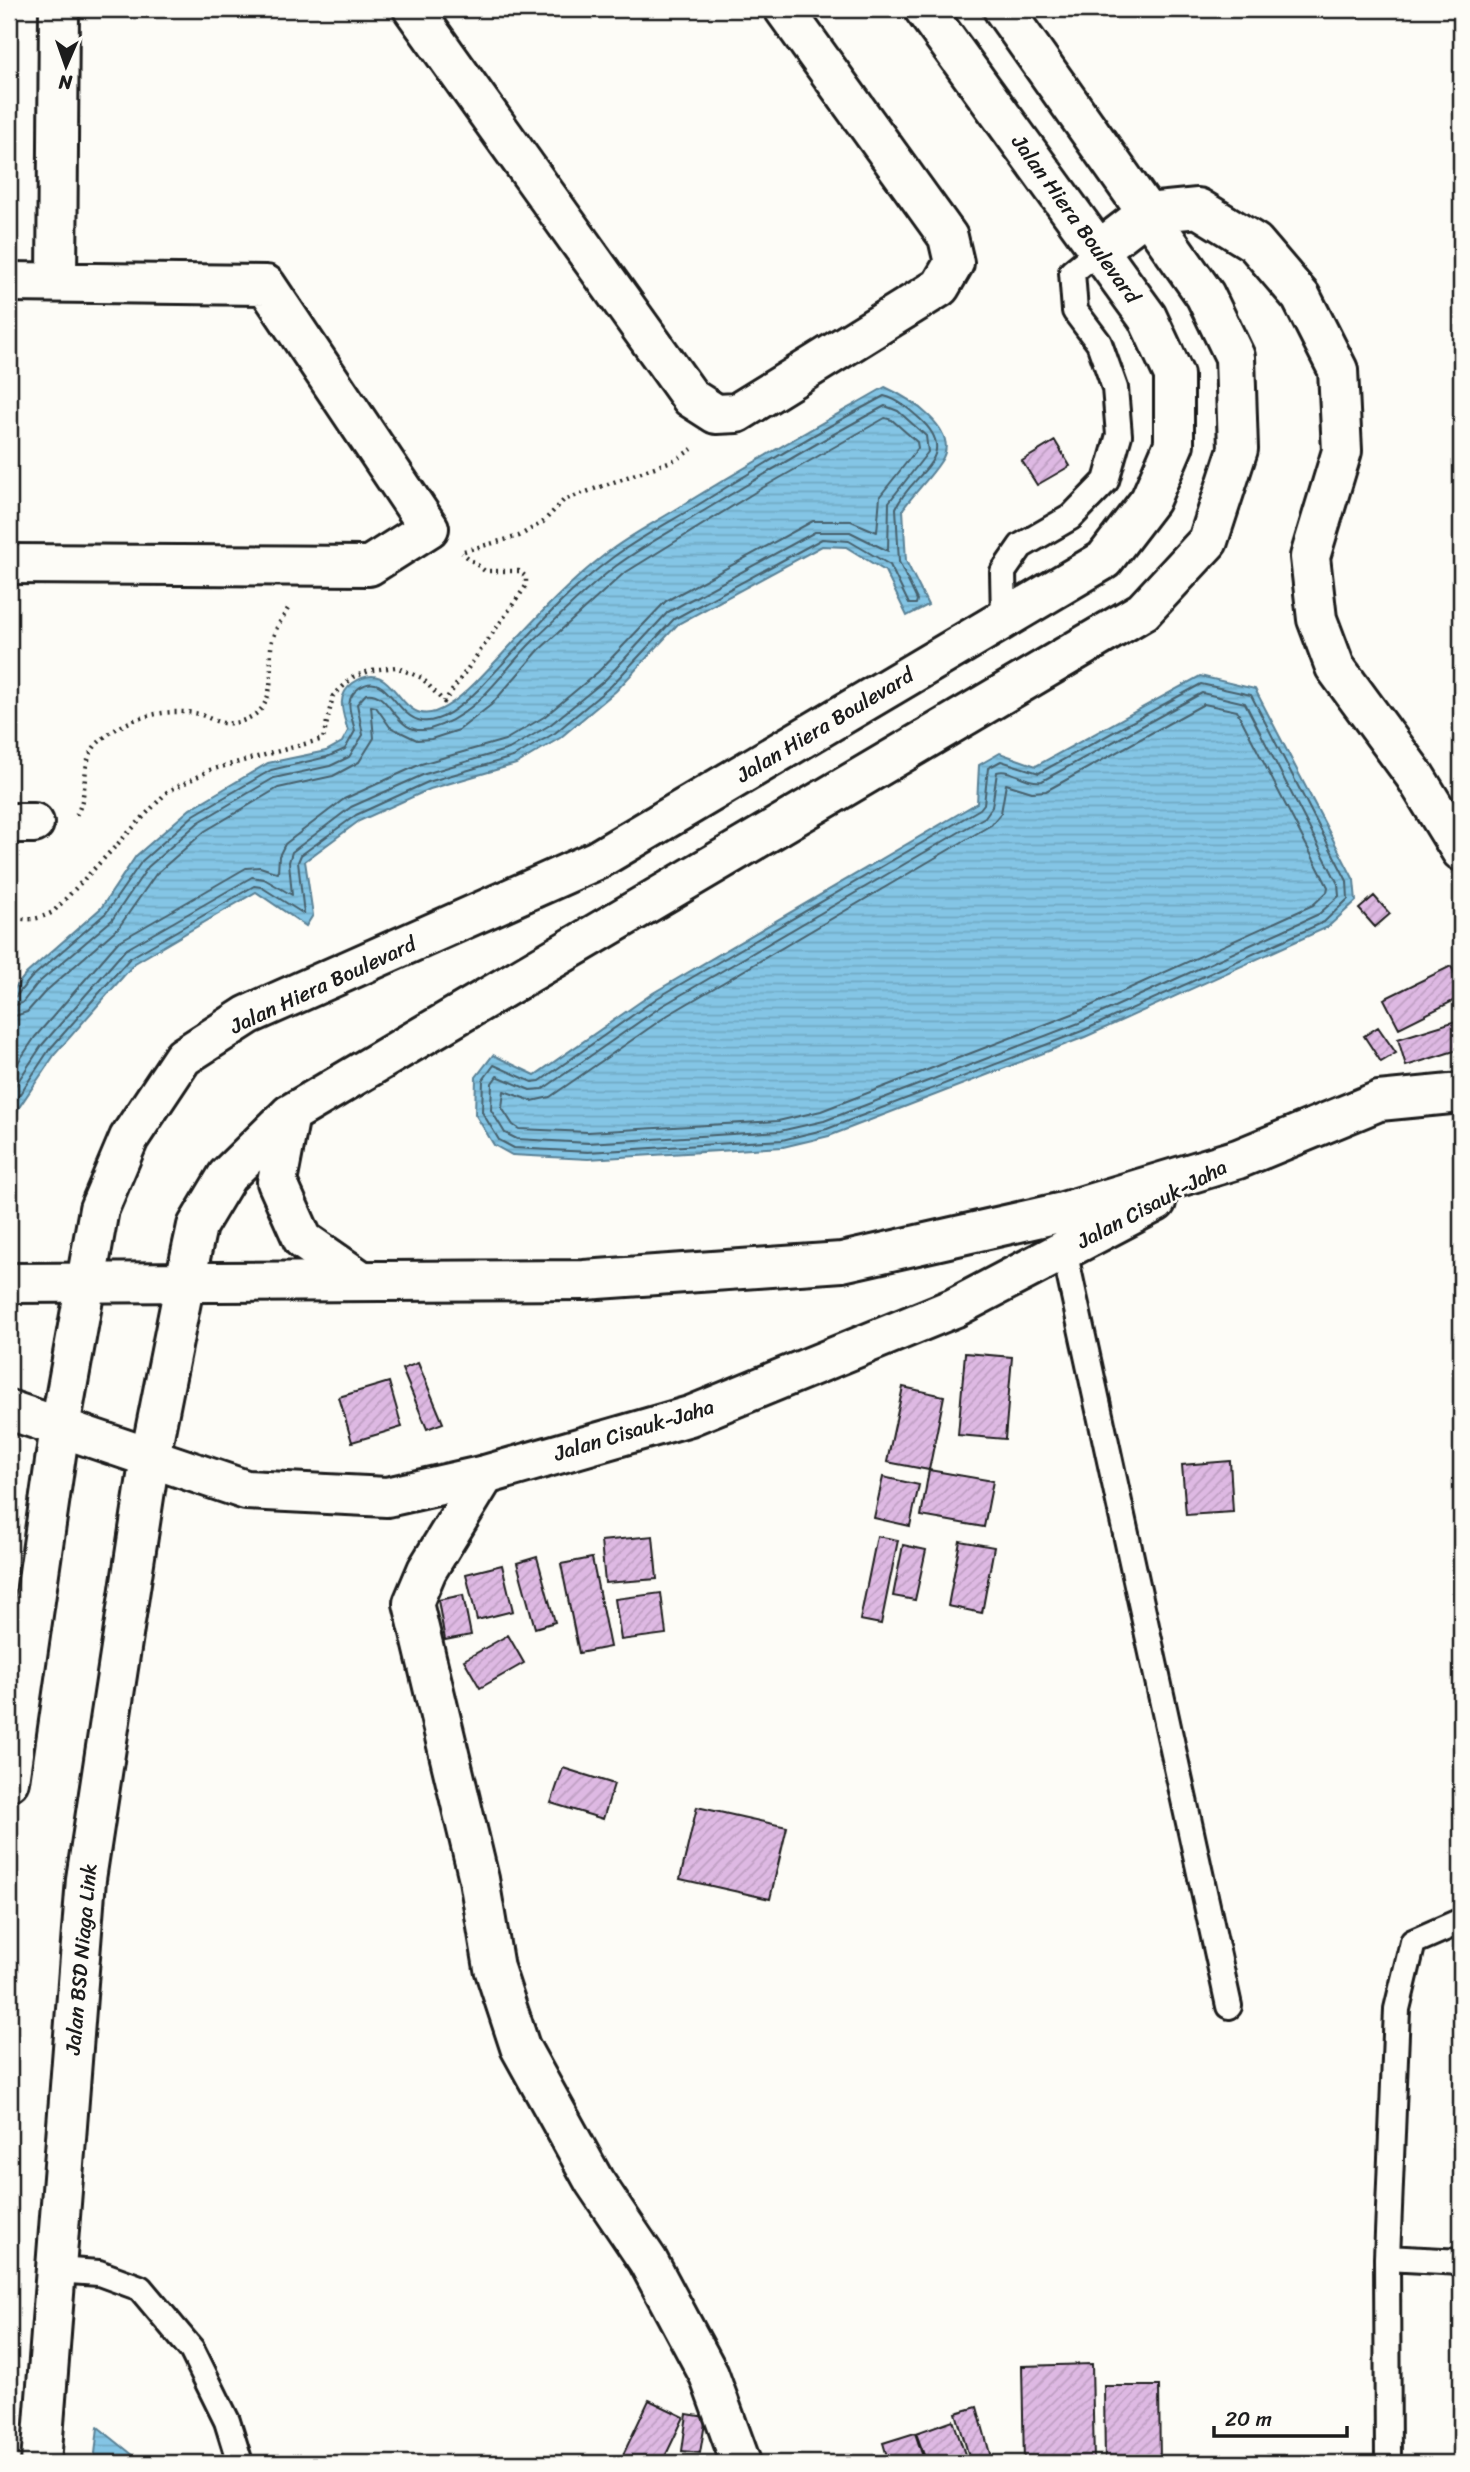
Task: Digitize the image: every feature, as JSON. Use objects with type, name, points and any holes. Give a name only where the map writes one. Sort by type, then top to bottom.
[{"type":"street","points":[[57,282],[59,9]]},
{"type":"street","points":[[413,9],[691,398],[716,414],[737,412],[940,287],[954,263],[948,237],[785,9]]},
{"type":"street","name":"Jalan Hiera Boulevard","points":[[60,1427],[99,1209],[130,1138],[183,1057],[248,1015],[597,860],[1104,560],[1150,500],[1174,444],[1174,375],[1147,317],[924,9]]},
{"type":"street","points":[[185,1281],[197,1226],[227,1176],[290,1114],[1143,611],[1208,541],[1238,449],[1235,357],[1205,295],[1003,9]]},
{"type":"street","points":[[1099,250],[1147,213],[1198,208],[1255,243],[1301,297],[1338,370],[1342,451],[1310,557],[1317,619],[1335,667],[1415,776],[1461,850]]},
{"type":"street","points":[[9,282],[266,285],[429,528],[369,566],[9,564]]},
{"type":"street","points":[[1238,1158],[1379,1101],[1461,1093]]},
{"type":"street","points":[[290,1114],[277,1182],[303,1240],[362,1281]]},
{"type":"street","name":"Jalan Cisauk-Jaha","points":[[9,1283],[584,1280],[842,1262],[1063,1212],[1238,1158]]},
{"type":"street","name":"Jalan Cisauk-Jaha","points":[[9,1410],[246,1490],[387,1497],[485,1475],[690,1416],[954,1308],[1238,1158]]},
{"type":"street","name":"Jalan BSD Niaga Link","points":[[41,2463],[86,1879],[150,1457],[185,1281]]},
{"type":"street","points":[[9,1780],[60,1427]]},
{"type":"street","points":[[485,1475],[427,1570],[413,1603],[479,1879],[494,1968],[520,2047],[594,2182],[648,2261],[703,2364],[741,2463]]},
{"type":"lane","points":[[1004,619],[1003,572],[1021,546],[1071,517],[1106,481],[1119,435],[1115,388],[1099,343],[1075,311],[1072,272],[1099,250]]},
{"type":"lane","points":[[1064,1250],[1229,2006]]},
{"type":"lane","points":[[1388,2463],[1387,2258],[1397,2008],[1413,1942],[1461,1921]]},
{"type":"lane","points":[[1387,2258],[1461,2262]]},
{"type":"lane","points":[[55,2270],[99,2273],[140,2288],[192,2350],[227,2421],[240,2463]]},
{"type":"path","points":[[9,915],[22,920],[39,919],[53,912],[167,792],[209,770],[323,739],[333,696],[353,677],[396,667],[422,678],[444,702],[526,586],[526,577],[519,571],[485,571],[461,552],[519,536],[544,522],[564,500],[677,459],[714,435],[716,414]]},
{"type":"path","points":[[21,823],[61,831],[77,813],[84,798],[86,766],[94,747],[116,728],[143,717],[175,711],[197,713],[224,723],[244,721],[261,708],[270,689],[272,640],[281,621],[317,566]]},
{"type":"water","points":[[885,387],[906,398],[929,416],[944,438],[946,449],[941,461],[903,509],[906,561],[928,605],[907,616],[885,571],[846,547],[822,546],[678,624],[616,691],[560,738],[516,764],[430,789],[359,821],[305,861],[313,915],[306,926],[256,892],[135,963],[55,1054],[18,1109],[9,1144],[9,995],[26,974],[101,908],[136,856],[190,809],[268,763],[326,751],[342,742],[348,731],[342,705],[344,693],[353,683],[365,677],[376,676],[384,680],[412,709],[421,713],[435,712],[450,704],[475,683],[571,583],[616,546]]},
{"type":"water","points":[[1200,676],[1255,689],[1354,880],[1356,901],[1328,927],[1085,1037],[829,1136],[783,1147],[588,1159],[512,1155],[494,1145],[475,1114],[476,1077],[493,1055],[535,1075],[653,993],[977,803],[979,765],[1000,753],[1036,766]]},
{"type":"water","points":[[98,2427],[139,2460],[143,2463],[94,2463]]},
{"type":"building","points":[[1055,441],[1070,466],[1037,485],[1022,461]]},
{"type":"building","points":[[1374,896],[1390,914],[1375,927],[1359,909]]},
{"type":"building","points":[[1451,966],[1461,986],[1461,997],[1399,1028],[1384,999]]},
{"type":"building","points":[[1459,1020],[1461,1049],[1406,1066],[1398,1039]]},
{"type":"building","points":[[1378,1027],[1396,1053],[1381,1062],[1364,1036]]},
{"type":"building","points":[[965,1353],[1012,1357],[1005,1439],[958,1435]]},
{"type":"building","points":[[418,1363],[443,1423],[427,1429],[402,1369]]},
{"type":"building","points":[[389,1382],[402,1427],[352,1442],[339,1397]]},
{"type":"building","points":[[903,1387],[944,1396],[929,1470],[887,1462]]},
{"type":"building","points":[[1230,1461],[1233,1512],[1186,1515],[1182,1465]]},
{"type":"building","points":[[929,1470],[993,1481],[984,1527],[921,1516]]},
{"type":"building","points":[[883,1477],[919,1485],[910,1526],[874,1518]]},
{"type":"building","points":[[653,1536],[657,1579],[605,1583],[601,1541]]},
{"type":"building","points":[[877,1536],[898,1540],[881,1624],[860,1620]]},
{"type":"building","points":[[960,1541],[994,1547],[982,1613],[948,1606]]},
{"type":"building","points":[[903,1545],[926,1550],[915,1600],[893,1596]]},
{"type":"building","points":[[537,1557],[555,1622],[535,1628],[517,1563]]},
{"type":"building","points":[[592,1558],[610,1647],[579,1653],[561,1564]]},
{"type":"building","points":[[502,1565],[513,1611],[477,1620],[466,1574]]},
{"type":"building","points":[[661,1593],[666,1634],[621,1640],[615,1599]]},
{"type":"building","points":[[463,1595],[471,1635],[445,1640],[438,1600]]},
{"type":"building","points":[[508,1635],[524,1663],[480,1688],[464,1660]]},
{"type":"building","points":[[563,1768],[614,1784],[603,1819],[551,1803]]},
{"type":"building","points":[[697,1807],[787,1827],[770,1899],[680,1879]]},
{"type":"building","points":[[1092,2364],[1094,2463],[1024,2463],[1022,2366]]},
{"type":"building","points":[[1104,2386],[1159,2386],[1160,2463],[1105,2463]]},
{"type":"building","points":[[649,2400],[684,2417],[662,2463],[629,2463],[621,2459]]},
{"type":"building","points":[[977,2407],[992,2461],[984,2463],[971,2463],[956,2413]]},
{"type":"building","points":[[687,2414],[706,2417],[700,2453],[682,2451]]},
{"type":"building","points":[[953,2420],[968,2463],[927,2463],[916,2433]]},
{"type":"building","points":[[915,2433],[925,2463],[889,2463],[883,2443]]},
{"type":"building","points":[[880,2456],[882,2463],[858,2463]]}]
